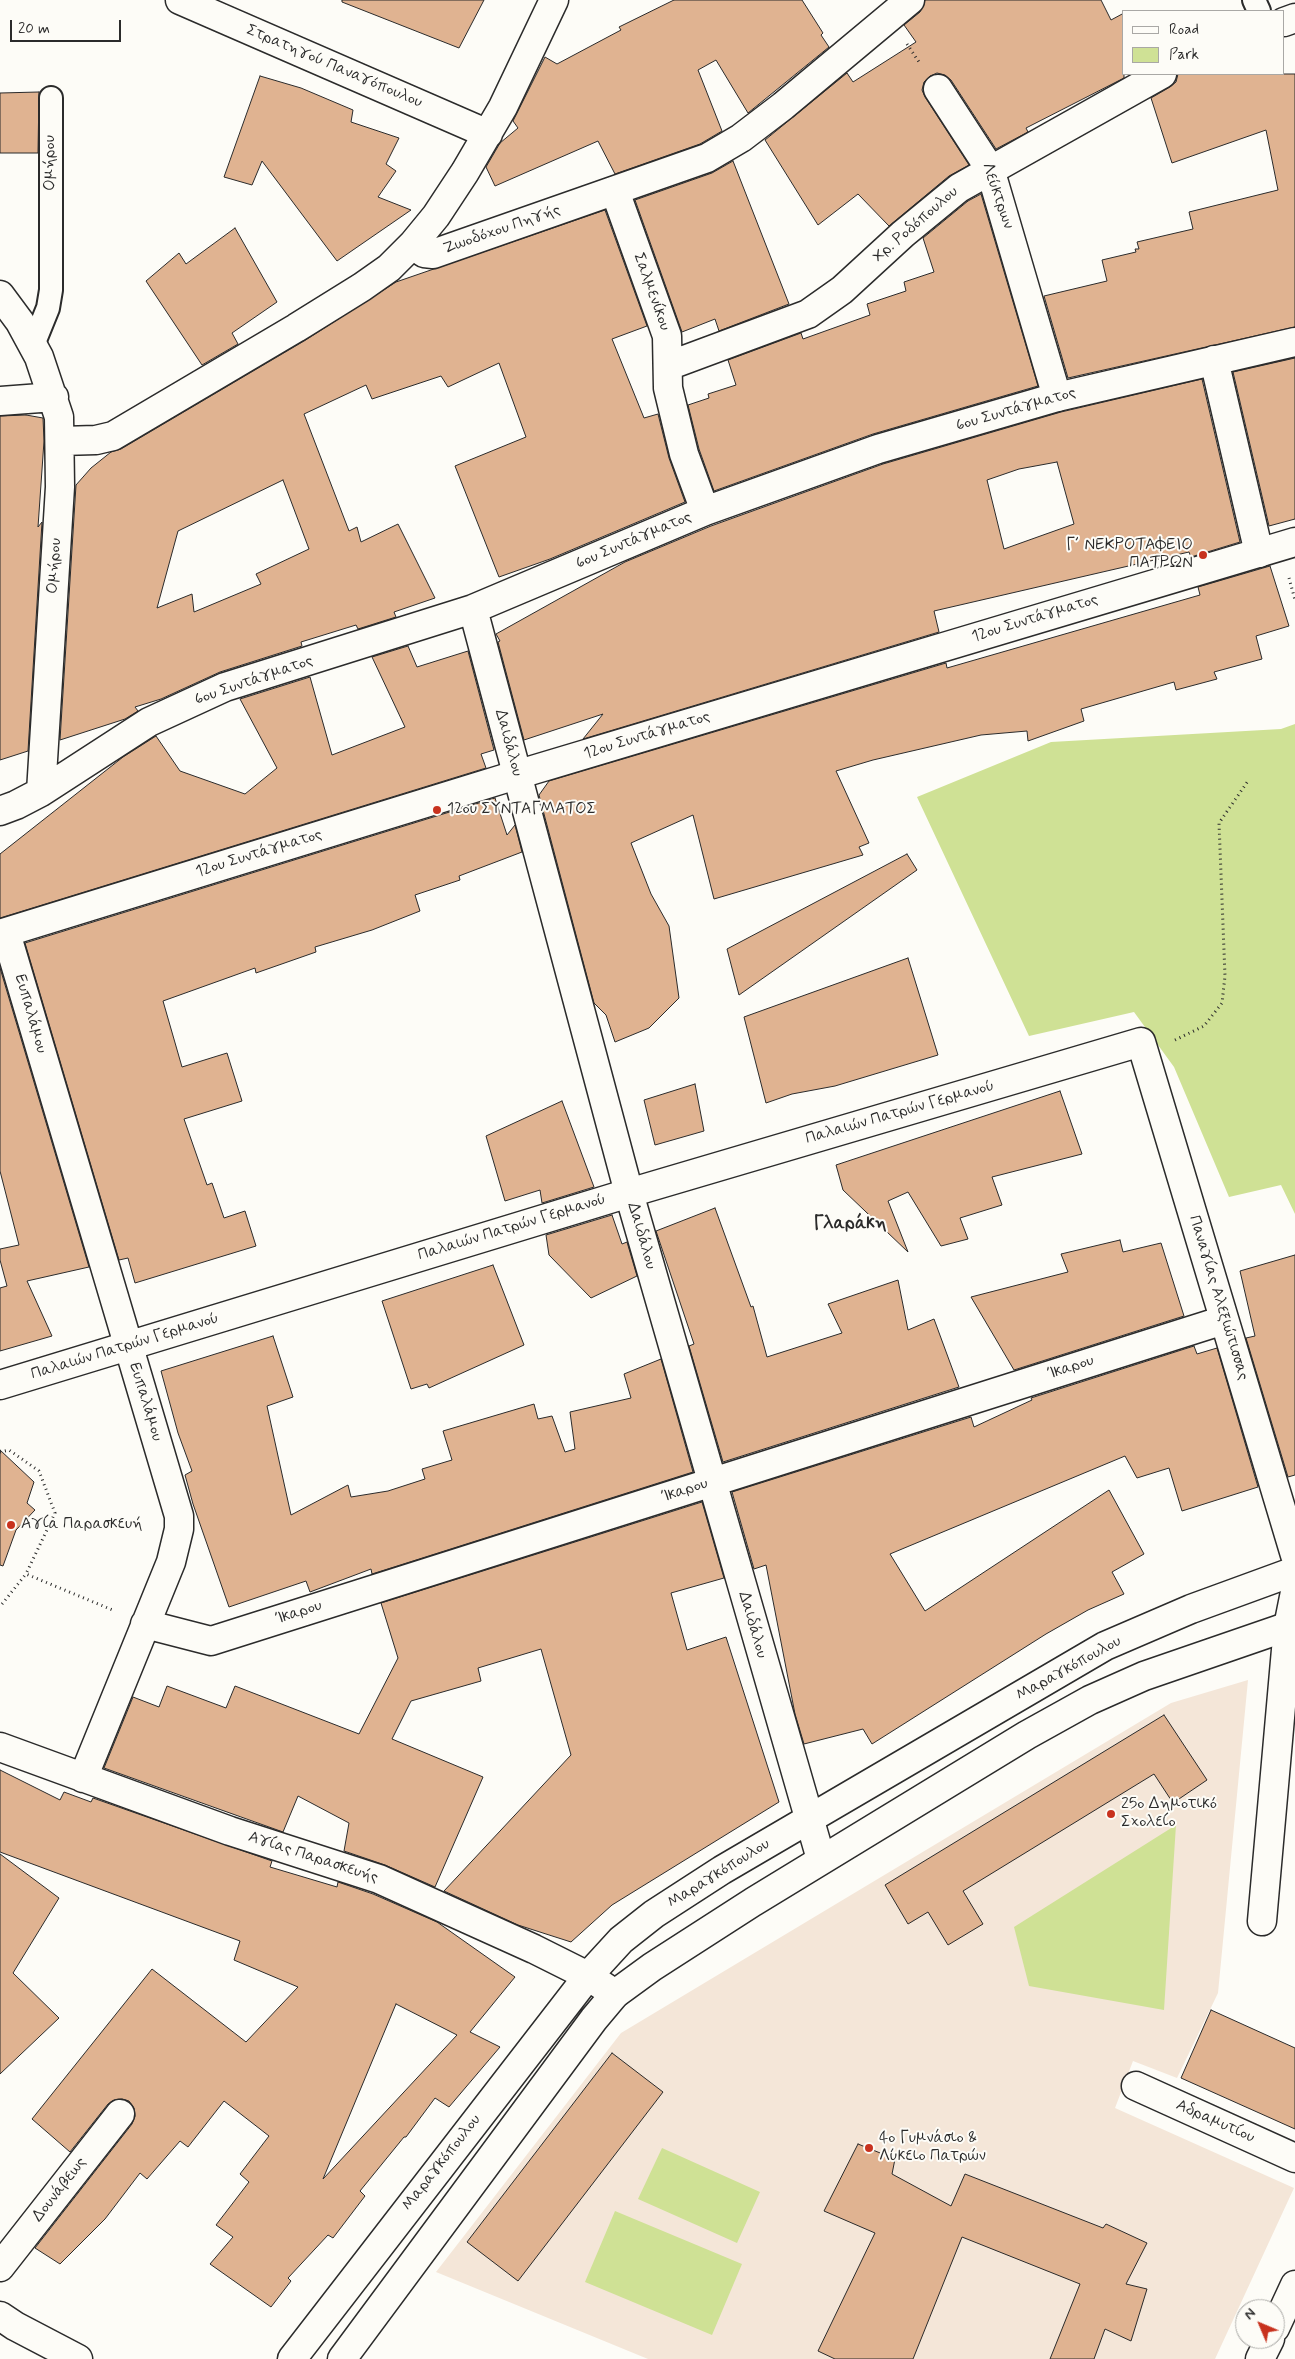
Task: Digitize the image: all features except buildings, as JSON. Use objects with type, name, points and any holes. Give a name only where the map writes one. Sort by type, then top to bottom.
[{"type":"street","name":"Στρατηγού Παναγόπουλου","points":[[180,0],[222,9],[488,134]]},
{"type":"street","points":[[60,441],[96,440],[112,436],[144,419],[362,287],[389,268],[413,244],[436,216],[488,134],[554,0]]},
{"type":"street","name":"Ζωοδόχου Πηγής","points":[[413,244],[424,253],[433,254],[693,163],[728,147],[783,106],[910,0]]},
{"type":"street","name":"Χρ. Ροδόπουλου","points":[[668,366],[781,326],[823,306],[938,203],[990,169],[1160,75]]},
{"type":"street","name":"Λεύκτρων","points":[[938,88],[990,169],[1057,397]]},
{"type":"street","name":"Σαλμενίκου","points":[[615,191],[668,336],[668,388],[678,432],[705,511]]},
{"type":"street","name":"Ομήρου","points":[[0,295],[20,322],[33,345],[54,397],[59,416],[60,487],[40,792]]},
{"type":"street","name":"6ου Συντάγματος","points":[[0,811],[40,792],[149,722],[225,688],[473,609],[705,511],[878,449],[1057,397],[1295,342]]},
{"type":"street","points":[[1214,360],[1259,552]]},
{"type":"street","points":[[0,401],[54,397]]},
{"type":"street","name":"12ου Συντάγματος","points":[[3,934],[516,774],[1295,542]]},
{"type":"street","name":"Δαιδάλου","points":[[473,609],[629,1193],[821,1860]]},
{"type":"street","name":"Ευπαλάμου","points":[[3,934],[179,1516],[179,1529],[171,1562],[83,1778]]},
{"type":"street","name":"Παλαιών Πατρών Γερμανού","points":[[0,1385],[629,1193],[1143,1048]]},
{"type":"street","name":"Παναγίας Αλεξιώτισσας","points":[[1143,1048],[1295,1556]]},
{"type":"street","name":"Ίκαρου","points":[[145,1624],[211,1641],[1224,1320]]},
{"type":"street","name":"Μαραγκόπουλου","points":[[292,2359],[588,1976],[621,1940],[654,1914],[722,1870],[1105,1646],[1191,1609],[1295,1571]]},
{"type":"street","points":[[1262,1921],[1295,1592]]},
{"type":"street","points":[[342,2359],[594,2019],[615,1994],[686,1944],[821,1860],[1027,1735],[1090,1700],[1144,1676],[1292,1626]]},
{"type":"street","name":"Αγίας Παρασκευής","points":[[0,1747],[230,1831],[379,1880],[534,1948],[588,1976],[615,1994]]},
{"type":"street","name":"Αδραμυτίου","points":[[1136,2086],[1295,2158]]},
{"type":"street","name":"Δουνάβεως","points":[[0,2267],[120,2114]]},
{"type":"street","points":[[1285,2307],[1295,2286]]},
{"type":"street","points":[[0,2316],[15,2326],[78,2359]]},
{"type":"lane","name":"Ομήρου","points":[[33,345],[48,308],[51,290],[52,98]]},
{"type":"path","points":[[888,18],[938,88]]},
{"type":"path","points":[[1143,1048],[1204,1026],[1222,1004],[1225,976],[1219,822],[1248,781]]},
{"type":"path","points":[[0,1452],[10,1450],[39,1471],[55,1513],[26,1574],[2,1604]]},
{"type":"path","points":[[26,1574],[145,1624]]},
{"type":"shaded area","name":"4ο Γυμνάσιο & Λύκειο Πατρών","points":[[1248,1680],[1218,1993],[1177,2078],[1133,2061],[1115,2108],[1294,2188],[1243,2299],[1235,2299],[1235,2316],[1215,2359],[648,2359],[436,2272],[621,2033],[1171,1703]]},
{"type":"green space","points":[[1295,724],[1295,1214],[1281,1185],[1229,1197],[1174,1067],[1134,1012],[1029,1036],[917,797],[1051,742],[1281,729]]},
{"type":"green space","points":[[1176,1825],[1164,2010],[1029,1986],[1014,1927]]},
{"type":"green space","points":[[662,2148],[760,2192],[737,2243],[638,2199]]},
{"type":"green space","points":[[615,2211],[742,2264],[712,2335],[585,2282]]},
{"type":"place","name":"Γ΄ΝΕΚΡΟΤΑΦΕΙΟ ΠΑΤΡΩΝ","points":[[1203,555]]},
{"type":"place","name":"12ου ΣΥΝΤΑΓΜΑΤΟΣ","points":[[437,810]]},
{"type":"place","name":"Αγία Παρασκευή","points":[[11,1525]]},
{"type":"place","name":"25ο Δημοτικό Σχολείο","points":[[1111,1814]]},
{"type":"place","name":"4ο Γυμνάσιο & Λύκειο Πατρών","points":[[869,2148]]},
{"type":"district","name":"Γλαράκη","points":[[850,1224]]}]
